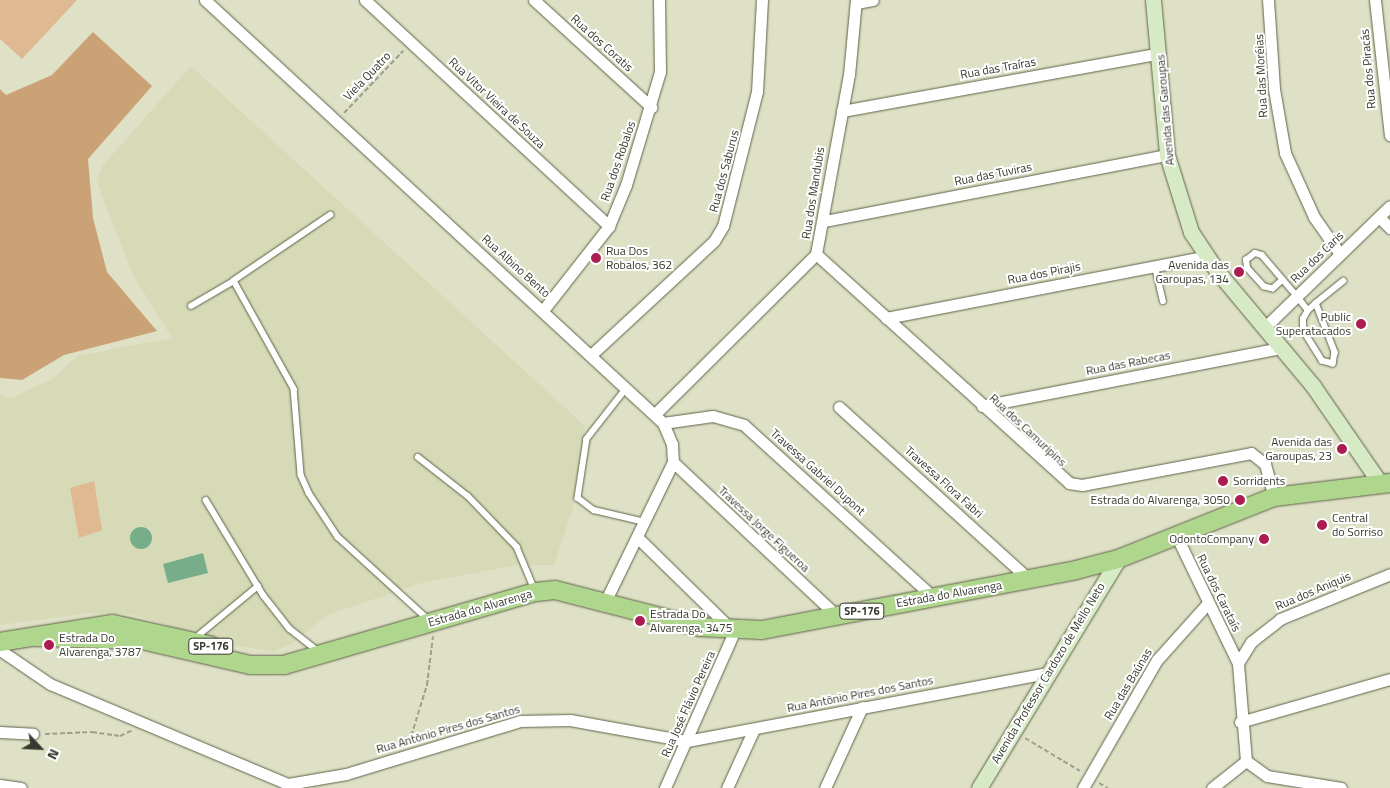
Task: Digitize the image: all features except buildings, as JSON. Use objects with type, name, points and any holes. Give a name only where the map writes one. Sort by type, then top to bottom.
[{"type":"main road","name":"Estrada do Alvarenga","points":[[37,637],[142,640],[265,666],[310,659],[536,592],[555,590],[606,600],[674,621],[734,632],[837,616],[1030,580],[1118,559],[1274,497],[1385,483]]},
{"type":"main road","name":"Estrada do Alvarenga","points":[[0,642],[113,624],[259,655],[386,637]]},
{"type":"street","name":"Rua Albino Bento","points":[[205,0],[335,122],[544,309],[628,387],[659,418],[672,444],[673,462]]},
{"type":"street","name":"Rua Vitor Vieira de Souza","points":[[365,0],[609,226]]},
{"type":"street","name":"Rua dos Coratis","points":[[534,0],[651,107]]},
{"type":"street","name":"Rua dos Robalos","points":[[544,309],[609,226],[651,107],[660,72],[659,0]]},
{"type":"street","name":"Rua dos Saburus","points":[[592,354],[714,241],[723,226],[757,92],[762,0]]},
{"type":"street","points":[[857,1],[873,0]]},
{"type":"street","name":"Avenida das Garoupas","points":[[1153,0],[1160,53],[1167,155],[1192,232],[1207,256],[1385,483]]},
{"type":"street","name":"Rua das Moréias","points":[[1268,0],[1274,89],[1285,153],[1314,217],[1340,254]]},
{"type":"street","name":"Rua dos Piracás","points":[[1375,0],[1390,135]]},
{"type":"street","name":"Rua dos Mandubis","points":[[659,418],[816,254],[824,221],[842,111],[857,1]]},
{"type":"street","name":"Rua das Traíras","points":[[842,111],[1160,53]]},
{"type":"street","name":"Rua das Tuviras","points":[[824,221],[1167,155]]},
{"type":"street","name":"Rua dos Caris","points":[[1264,328],[1390,206]]},
{"type":"street","points":[[1379,217],[1390,228]]},
{"type":"street","name":"Rua dos Camuripins","points":[[816,254],[1062,480],[1074,485],[1251,453],[1265,464],[1274,497]]},
{"type":"street","name":"Rua dos Pirajis","points":[[886,318],[1207,256]]},
{"type":"street","name":"Rua das Rabecas","points":[[982,406],[1280,348]]},
{"type":"street","name":"Travessa Flora Fabri","points":[[839,407],[1030,580]]},
{"type":"street","name":"Travessa Gabriel Dupont","points":[[659,418],[713,416],[744,425],[933,597]]},
{"type":"street","points":[[606,600],[673,462]]},
{"type":"street","name":"Travessa Jorge Figueroa","points":[[673,462],[837,616]]},
{"type":"street","name":"Rua dos Carataís","points":[[1176,535],[1238,663]]},
{"type":"street","points":[[637,537],[734,632]]},
{"type":"street","name":"Avenida Professor Cardozo de Mello Neto","points":[[979,788],[1118,559]]},
{"type":"street","name":"Rua dos Aniquis","points":[[1238,663],[1251,642],[1280,619],[1390,574]]},
{"type":"street","name":"Rua das Baúnas","points":[[1083,788],[1157,660],[1208,603]]},
{"type":"street","name":"Rua José Flávio Pereira","points":[[665,788],[688,741],[734,632]]},
{"type":"street","name":"Rua Antônio Pires dos Santos","points":[[0,650],[50,684],[142,720],[288,784],[346,774],[492,728],[546,718],[688,741],[1048,673]]},
{"type":"street","points":[[1238,663],[1240,722],[1246,761],[1267,782],[1341,788]]},
{"type":"street","points":[[1240,722],[1390,679]]},
{"type":"street","points":[[826,788],[862,707]]},
{"type":"street","points":[[726,788],[754,729]]},
{"type":"street","points":[[0,732],[33,734]]},
{"type":"street","points":[[1212,788],[1246,761]]},
{"type":"street","points":[[2,786],[21,788]]},
{"type":"lane","points":[[191,306],[234,281],[331,215]]},
{"type":"lane","points":[[1283,280],[1272,289],[1264,287],[1247,268],[1246,260],[1260,253],[1297,296],[1308,310]]},
{"type":"lane","points":[[1155,265],[1163,301]]},
{"type":"lane","points":[[234,281],[294,389],[301,475],[309,493],[338,537],[430,622]]},
{"type":"lane","points":[[1316,304],[1335,352],[1333,364],[1322,361],[1303,331],[1308,310],[1343,281]]},
{"type":"lane","points":[[628,387],[587,439],[578,498],[594,510],[645,522]]},
{"type":"lane","points":[[418,457],[468,496],[518,547],[536,592]]},
{"type":"lane","points":[[206,500],[258,586],[290,628],[314,648]]},
{"type":"lane","points":[[192,640],[258,586]]},
{"type":"path","name":"Viela Quatro","points":[[335,122],[411,42]]},
{"type":"path","points":[[405,754],[432,662],[430,622]]},
{"type":"path","points":[[33,734],[92,732],[124,736],[142,720]]},
{"type":"path","points":[[1013,731],[1089,777]]},
{"type":"shaded area","points":[[0,0],[77,0],[22,59],[0,39]]},
{"type":"shaded area","points":[[93,32],[152,86],[88,159],[93,218],[107,272],[157,331],[64,355],[22,380],[0,378],[0,89],[6,95],[52,75]]},
{"type":"shaded area","points":[[191,66],[585,426],[573,507],[554,565],[517,565],[417,584],[328,615],[291,644],[274,651],[232,645],[130,614],[87,613],[0,625],[0,394],[11,398],[53,379],[77,356],[172,338],[132,273],[97,182],[103,165]]},
{"type":"shaded area","points":[[94,481],[102,530],[79,538],[70,488]]},
{"type":"shaded area","points":[[141,527],[149,530],[152,538],[149,546],[141,549],[133,546],[130,538],[133,530]]},
{"type":"shaded area","points":[[203,553],[208,573],[168,583],[163,564]]},
{"type":"place","name":"Rua Dos Robalos, 362","points":[[596,258]]},
{"type":"place","name":"Avenida das Garoupas, 134","points":[[1239,272]]},
{"type":"place","name":"Public Superatacados","points":[[1361,324]]},
{"type":"place","name":"Avenida das Garoupas, 23","points":[[1342,449]]},
{"type":"place","name":"Sorridents","points":[[1223,481]]},
{"type":"place","name":"Estrada do Alvarenga, 3050","points":[[1240,500]]},
{"type":"place","name":"Central do Sorriso","points":[[1322,525]]},
{"type":"place","name":"OdontoCompany","points":[[1264,539]]},
{"type":"place","name":"Estrada Do Alvarenga, 3475","points":[[640,621]]},
{"type":"place","name":"Estrada Do Alvarenga, 3787","points":[[49,645]]}]
